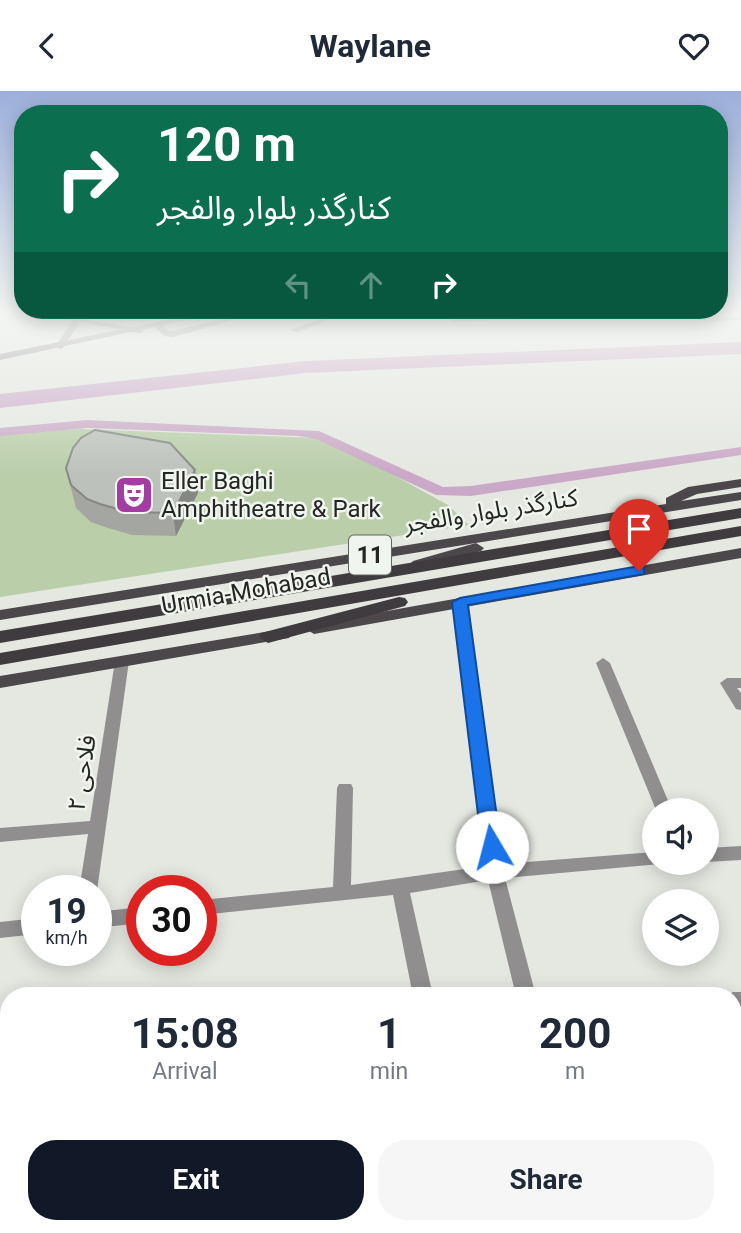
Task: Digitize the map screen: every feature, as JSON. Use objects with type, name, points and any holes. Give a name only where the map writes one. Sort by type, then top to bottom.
[{"type":"highway","name":"Urmia-Mohabad","points":[[0,637],[741,513]]},
{"type":"highway","name":"Urmia-Mohabad","points":[[0,659],[741,531]]},
{"type":"highway","points":[[268,637],[510,572]]},
{"type":"main road","points":[[655,509],[693,490],[741,483]]},
{"type":"main road","name":"کنارگذر بلوار والفجر","points":[[0,615],[741,496]]},
{"type":"main road","points":[[383,573],[570,523]]},
{"type":"main road","points":[[0,683],[741,553]]},
{"type":"street","points":[[460,602],[495,872],[524,987]]},
{"type":"street","name":"فلاحی ۲","points":[[90,875],[122,661]]},
{"type":"street","points":[[603,663],[659,798]]},
{"type":"street","points":[[741,683],[727,683],[741,705]]},
{"type":"street","points":[[342,893],[345,788]]},
{"type":"street","points":[[0,835],[96,827]]},
{"type":"street","points":[[719,854],[741,853]]},
{"type":"street","points":[[217,906],[400,887],[495,872],[642,860]]},
{"type":"street","points":[[400,887],[421,987]]},
{"type":"street","points":[[0,930],[21,928]]},
{"type":"green space","points":[[82,429],[316,438],[370,462],[448,505],[469,525],[0,597],[0,433]]},
{"type":"building","name":"Eller Baghi Amphitheatre & Park","points":[[95,430],[170,443],[195,470],[173,513],[128,512],[87,499],[71,485],[66,468],[73,448],[81,438]]},
{"type":"waterway","points":[[0,401],[294,368]]},
{"type":"waterway","points":[[0,432],[87,424],[299,432],[319,435],[441,492],[471,491],[741,451]]},
{"type":"place","name":"Eller Baghi Amphitheatre & Park","points":[[134,495]]},
{"type":"route","points":[[492,847],[460,602],[639,571]]}]
